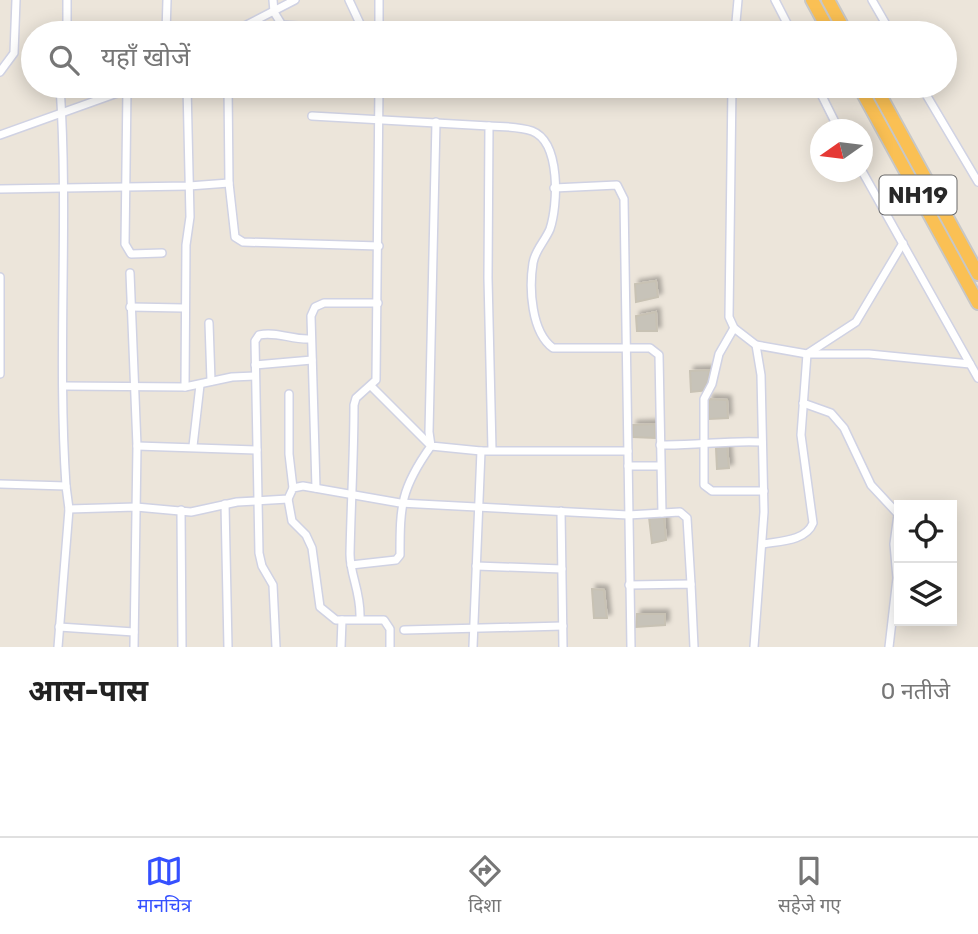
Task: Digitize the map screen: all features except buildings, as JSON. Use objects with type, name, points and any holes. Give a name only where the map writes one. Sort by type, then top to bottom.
[{"type":"highway","points":[[812,0],[823,21]]},
{"type":"highway","points":[[828,0],[839,21]]},
{"type":"highway","name":"NH19","points":[[866,98],[978,303]]},
{"type":"highway","name":"NH19","points":[[882,98],[978,274]]},
{"type":"street","points":[[0,72],[14,53],[16,0]]},
{"type":"street","points":[[67,0],[67,21]]},
{"type":"street","points":[[166,21],[167,0]]},
{"type":"street","points":[[273,0],[274,12],[280,21]]},
{"type":"street","points":[[256,21],[295,0]]},
{"type":"street","points":[[349,0],[359,21]]},
{"type":"street","points":[[379,0],[379,21]]},
{"type":"street","points":[[736,21],[738,0]]},
{"type":"street","points":[[775,0],[786,21]]},
{"type":"street","points":[[872,0],[884,21]]},
{"type":"street","points":[[58,647],[69,509],[61,412],[64,386],[65,188],[61,98]]},
{"type":"street","points":[[0,135],[103,98]]},
{"type":"street","points":[[127,98],[127,250],[131,254],[162,254]]},
{"type":"street","points":[[185,387],[184,308],[189,186],[187,98]]},
{"type":"street","points":[[228,98],[229,183],[235,237],[243,242],[379,246]]},
{"type":"street","points":[[360,618],[358,585],[351,565],[355,494],[354,405],[356,398],[376,380],[379,98]]},
{"type":"street","points":[[732,98],[729,317],[734,328],[756,345],[807,354],[869,354],[970,364]]},
{"type":"street","points":[[823,98],[834,119]]},
{"type":"street","points":[[928,98],[978,182]]},
{"type":"street","points":[[312,116],[517,128],[543,138],[554,162],[554,188],[550,228],[533,263],[536,327],[543,341],[552,348],[650,348],[659,355],[662,513]]},
{"type":"street","points":[[351,565],[396,560],[400,555],[401,503],[419,464],[431,446],[429,432],[436,122]]},
{"type":"street","points":[[489,126],[488,278],[492,450]]},
{"type":"street","points":[[870,182],[978,379]]},
{"type":"street","points":[[0,189],[128,188],[229,183]]},
{"type":"street","points":[[554,188],[604,184],[617,185],[622,190],[631,647]]},
{"type":"street","points":[[807,354],[856,322],[903,243]]},
{"type":"street","points":[[131,273],[130,307],[137,446],[134,647]]},
{"type":"street","points":[[0,277],[0,371]]},
{"type":"street","points":[[316,488],[311,316],[315,307],[324,303],[378,303]]},
{"type":"street","points":[[130,307],[184,308]]},
{"type":"street","points":[[209,323],[211,381]]},
{"type":"street","points":[[734,328],[719,354],[712,384],[704,399],[703,474],[707,488],[764,491]]},
{"type":"street","points":[[276,647],[273,585],[262,566],[259,553],[255,341],[259,335],[274,333],[295,340],[310,339]]},
{"type":"street","points":[[754,647],[763,544],[764,491],[761,375],[756,345]]},
{"type":"street","points":[[763,544],[801,536],[810,531],[813,523],[801,435],[807,354]]},
{"type":"street","points":[[255,365],[312,360]]},
{"type":"street","points":[[64,386],[185,387],[255,376]]},
{"type":"street","points":[[193,446],[200,385]]},
{"type":"street","points":[[371,386],[431,446],[481,451],[628,451]]},
{"type":"street","points":[[289,394],[289,454],[293,488],[288,499],[292,521],[306,535],[312,548],[317,602],[329,616],[342,620],[384,620],[388,623],[390,647]]},
{"type":"street","points":[[803,403],[831,412],[844,428],[870,485],[898,514],[894,544],[897,578],[889,647]]},
{"type":"street","points":[[660,445],[703,444],[725,440],[762,442]]},
{"type":"street","points":[[137,446],[257,450]]},
{"type":"street","points":[[473,647],[481,451]]},
{"type":"street","points":[[628,466],[660,466]]},
{"type":"street","points":[[0,484],[66,486]]},
{"type":"street","points":[[293,488],[303,486],[401,503],[628,515],[680,512],[687,518],[694,647]]},
{"type":"street","points":[[69,509],[136,507],[191,512],[259,499],[288,499]]},
{"type":"street","points":[[225,504],[228,647]]},
{"type":"street","points":[[181,510],[182,647]]},
{"type":"street","points":[[561,511],[563,647]]},
{"type":"street","points":[[476,566],[562,569]]},
{"type":"street","points":[[629,585],[691,584]]},
{"type":"street","points":[[341,647],[342,620]]},
{"type":"street","points":[[404,630],[563,626]]},
{"type":"street","points":[[59,627],[134,632]]}]
